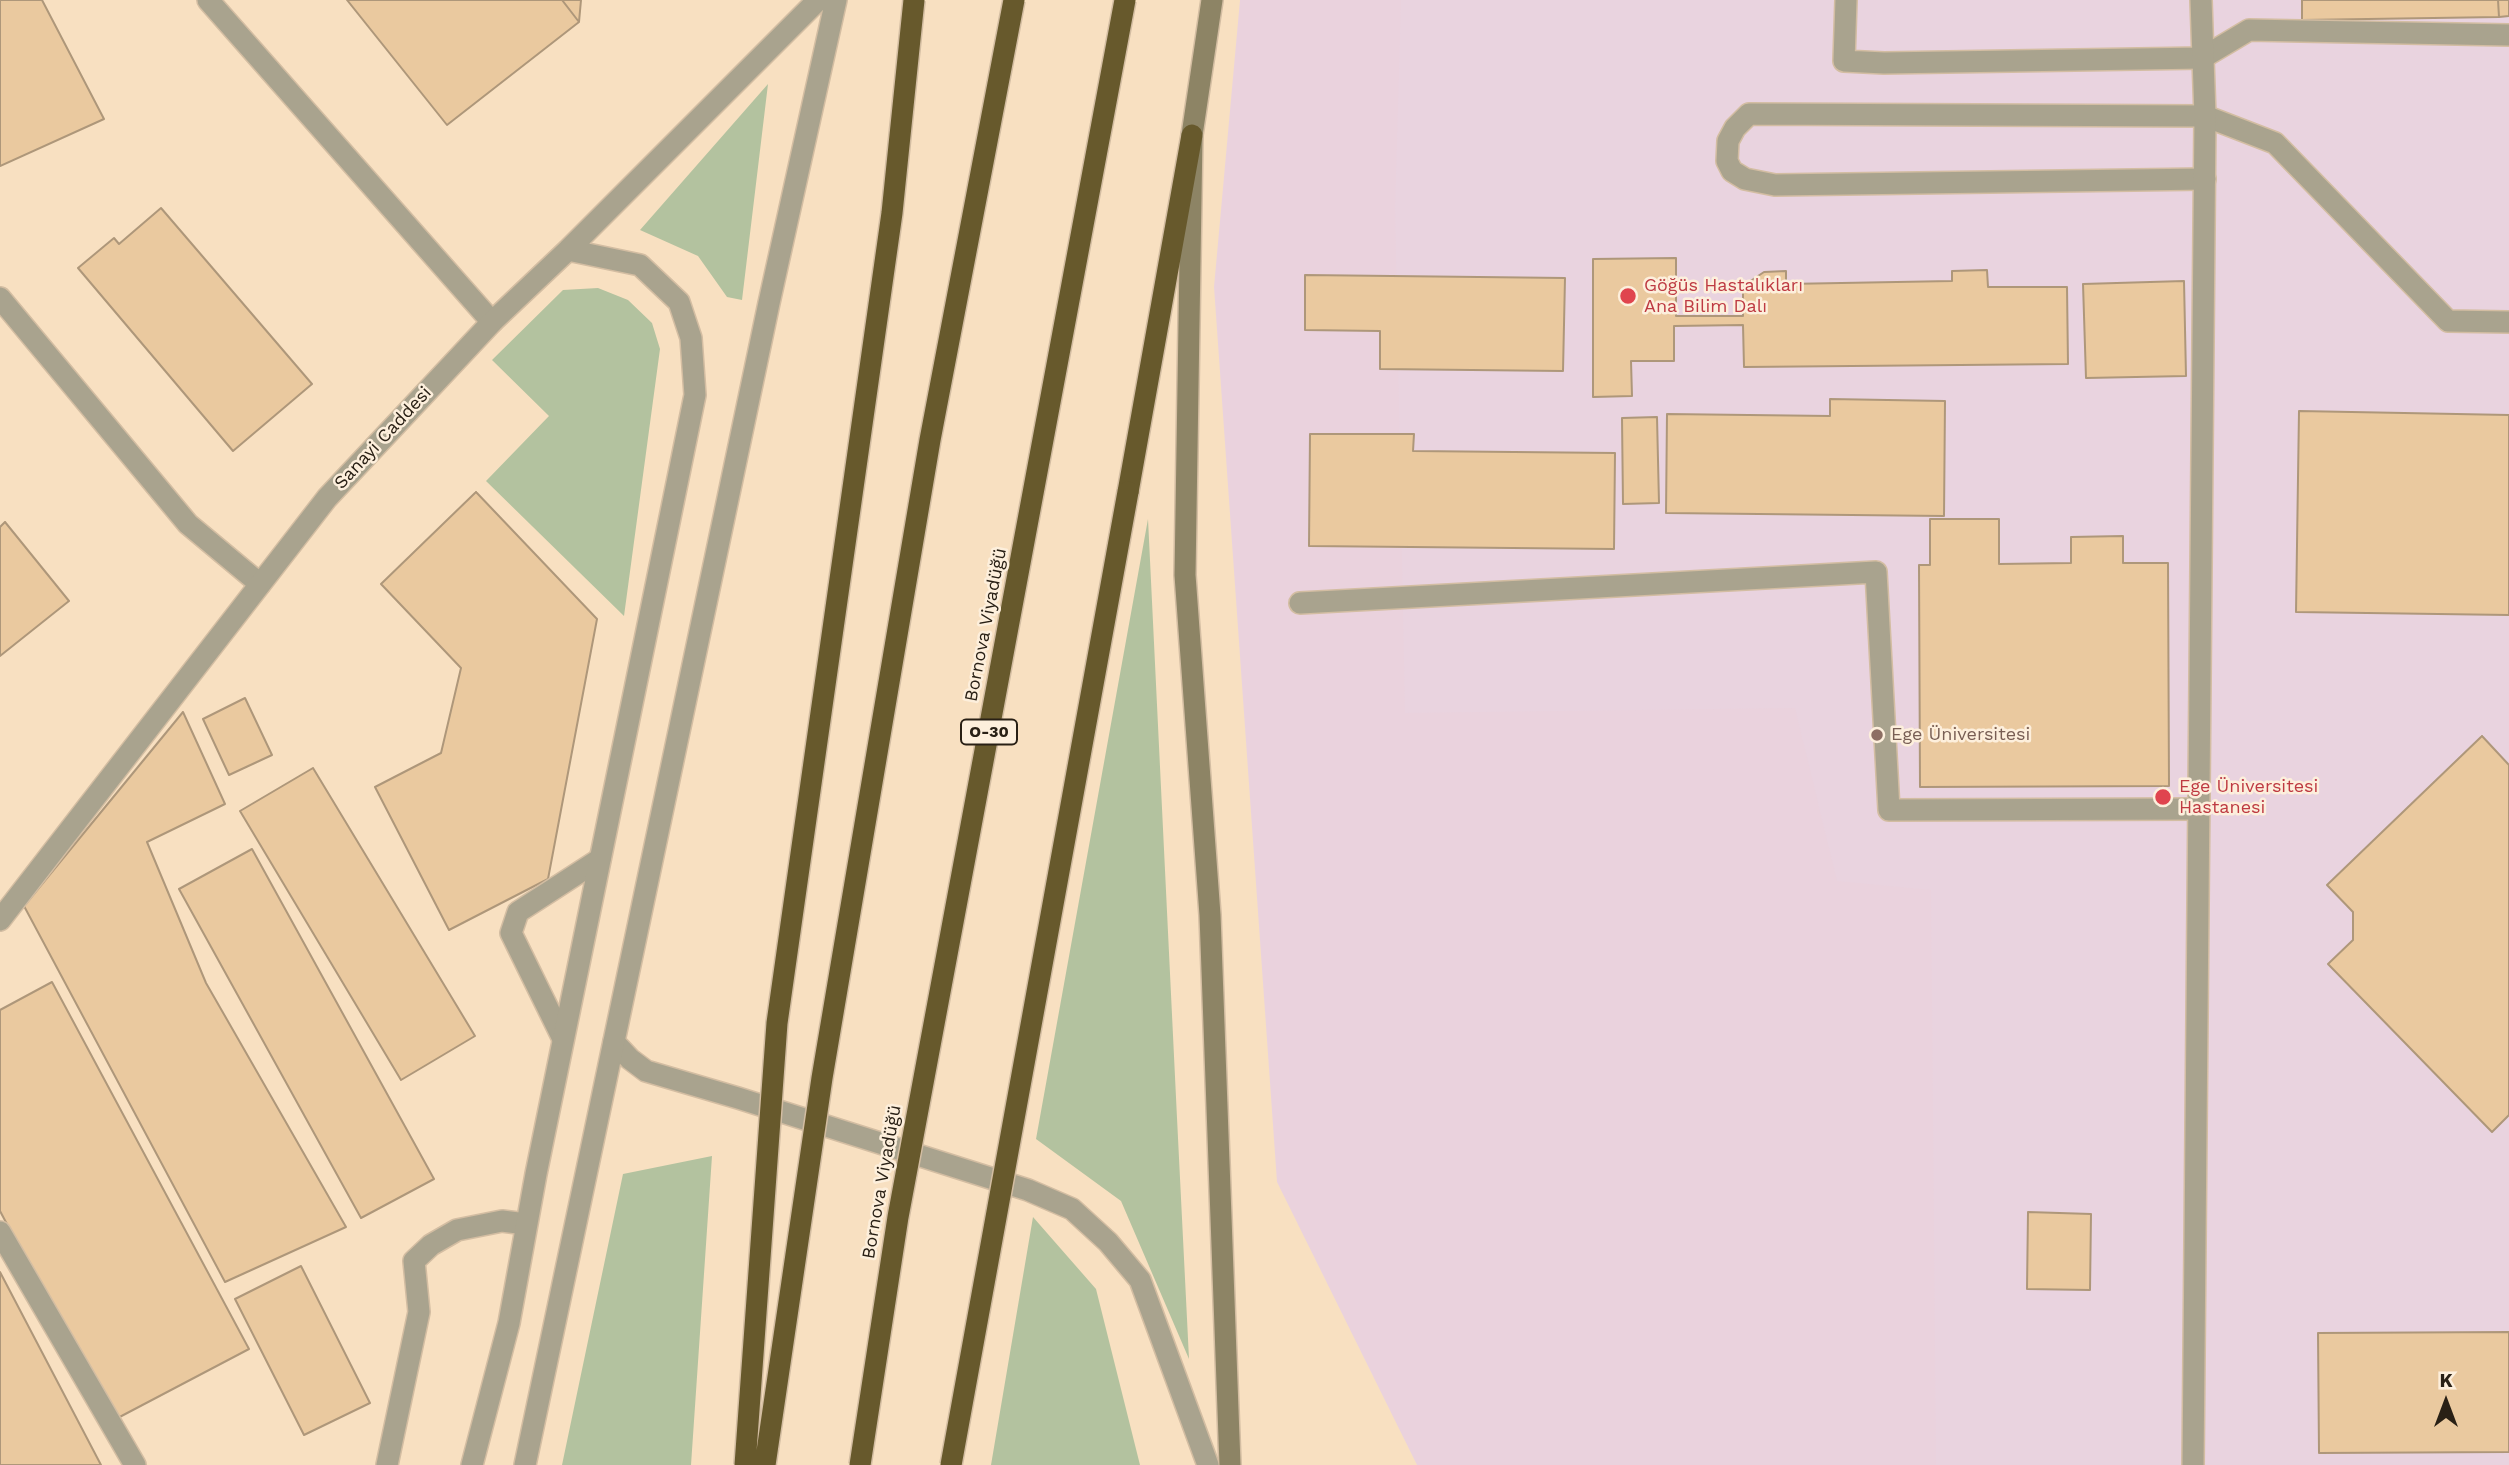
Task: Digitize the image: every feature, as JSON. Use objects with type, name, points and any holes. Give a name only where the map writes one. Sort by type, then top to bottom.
[{"type":"highway","points":[[745,1465],[777,1023],[892,214],[914,0]]},
{"type":"highway","points":[[765,1465],[822,1078],[921,494],[1014,0]]},
{"type":"highway","name":"Bornova Viyadüğü","points":[[860,1465],[900,1203],[1125,0]]},
{"type":"highway","points":[[951,1465],[1192,135]]},
{"type":"main road","points":[[1212,0],[1192,135],[1185,575],[1210,915],[1230,1465]]},
{"type":"street","points":[[208,0],[492,322]]},
{"type":"street","name":"Sanayi Caddesi","points":[[0,920],[327,498],[492,322],[568,250],[818,0]]},
{"type":"street","points":[[525,1465],[769,303],[836,0]]},
{"type":"street","points":[[1846,0],[1844,61],[1884,63],[2202,58],[2249,30],[2509,35]]},
{"type":"street","points":[[2193,1465],[2205,179],[2201,0]]},
{"type":"street","points":[[2205,179],[1775,185],[1745,179],[1732,171],[1727,161],[1728,141],[1735,128],[1749,114],[2205,117],[2274,143],[2448,321],[2509,323]]},
{"type":"street","points":[[472,1465],[509,1323],[563,1039],[695,395],[691,338],[680,302],[640,265],[568,250]]},
{"type":"street","points":[[0,298],[188,524],[260,584]]},
{"type":"street","points":[[1300,603],[1876,572],[1889,810],[2199,809]]},
{"type":"street","points":[[563,1039],[511,933],[518,912],[600,859]]},
{"type":"street","points":[[614,1042],[646,1071],[1028,1190],[1072,1209],[1108,1241],[1140,1280],[1208,1465]]},
{"type":"street","points":[[387,1465],[419,1312],[414,1261],[431,1245],[457,1230],[502,1221],[526,1224]]},
{"type":"street","points":[[0,1233],[135,1465]]},
{"type":"shaded area","name":"Ege Üniversitesi Hastanesi","points":[[1240,0],[2509,0],[2509,1465],[1417,1465],[1277,1182],[1214,287]]},
{"type":"shaded area","name":"Ege Üniversitesi Hastanesi","points":[[1401,0],[2509,0],[2509,1465],[1936,1465],[1931,890],[1837,881],[1795,708],[1405,713],[1395,210]]},
{"type":"green space","points":[[768,84],[742,300],[727,297],[698,256],[640,230]]},
{"type":"green space","points":[[598,288],[628,300],[652,323],[660,349],[624,616],[486,481],[549,416],[492,360],[563,290]]},
{"type":"green space","points":[[1148,519],[1189,1359],[1121,1201],[1036,1139]]},
{"type":"green space","points":[[712,1156],[691,1465],[562,1465],[623,1174]]},
{"type":"green space","points":[[1033,1217],[1096,1289],[1140,1465],[991,1465]]},
{"type":"building","points":[[0,0],[42,0],[104,119],[0,166]]},
{"type":"building","points":[[347,0],[562,0],[579,22],[447,125]]},
{"type":"building","points":[[562,0],[581,0],[579,22]]},
{"type":"building","points":[[2302,0],[2498,0],[2499,17],[2302,20]]},
{"type":"building","points":[[2498,0],[2509,0],[2509,16],[2499,17]]},
{"type":"building","points":[[161,208],[312,384],[233,451],[78,268],[114,238],[119,244]]},
{"type":"building","points":[[1676,258],[1676,316],[1743,316],[1743,286],[1764,272],[1786,271],[1786,284],[1952,281],[1952,271],[1987,270],[1988,287],[2067,287],[2068,364],[1744,367],[1743,325],[1674,326],[1674,361],[1631,361],[1632,396],[1593,397],[1593,259]]},
{"type":"building","points":[[1305,275],[1565,278],[1563,371],[1380,369],[1380,331],[1305,330]]},
{"type":"building","points":[[2184,281],[2186,376],[2086,378],[2083,284]]},
{"type":"building","points":[[1830,399],[1945,401],[1944,516],[1666,513],[1667,414],[1830,416]]},
{"type":"building","points":[[2299,411],[2509,415],[2509,615],[2296,612]]},
{"type":"building","points":[[1657,417],[1659,503],[1623,504],[1622,418]]},
{"type":"building","points":[[1310,434],[1414,434],[1413,451],[1615,453],[1614,549],[1309,546]]},
{"type":"building","points":[[476,492],[597,619],[548,879],[449,930],[375,787],[441,753],[461,668],[381,584]]},
{"type":"building","points":[[1930,519],[1999,519],[1999,564],[2071,563],[2071,537],[2123,536],[2123,563],[2168,563],[2169,786],[1920,787],[1919,565],[1930,565]]},
{"type":"building","points":[[5,522],[69,601],[0,656],[0,527]]},
{"type":"building","points":[[245,698],[272,755],[229,775],[203,719]]},
{"type":"building","points":[[183,712],[225,804],[147,842],[206,983],[346,1227],[225,1282],[24,906]]},
{"type":"building","points":[[2482,736],[2509,765],[2509,1115],[2492,1132],[2328,964],[2353,940],[2353,912],[2327,885]]},
{"type":"building","points":[[313,768],[475,1036],[401,1080],[240,811]]},
{"type":"building","points":[[252,849],[434,1179],[361,1218],[179,889]]},
{"type":"building","points":[[52,982],[249,1349],[112,1421],[0,1211],[0,1010]]},
{"type":"building","points":[[2028,1212],[2091,1214],[2090,1290],[2027,1289]]},
{"type":"building","points":[[301,1266],[370,1403],[304,1435],[235,1299]]},
{"type":"building","points":[[0,1272],[101,1465],[0,1465]]},
{"type":"building","points":[[2509,1332],[2509,1452],[2319,1453],[2318,1333]]},
{"type":"place","name":"Göğüs Hastalıkları Ana Bilim Dalı","points":[[1628,296]]},
{"type":"place","name":"Ege Üniversitesi","points":[[1877,735]]},
{"type":"place","name":"Ege Üniversitesi Hastanesi","points":[[2163,797]]}]
